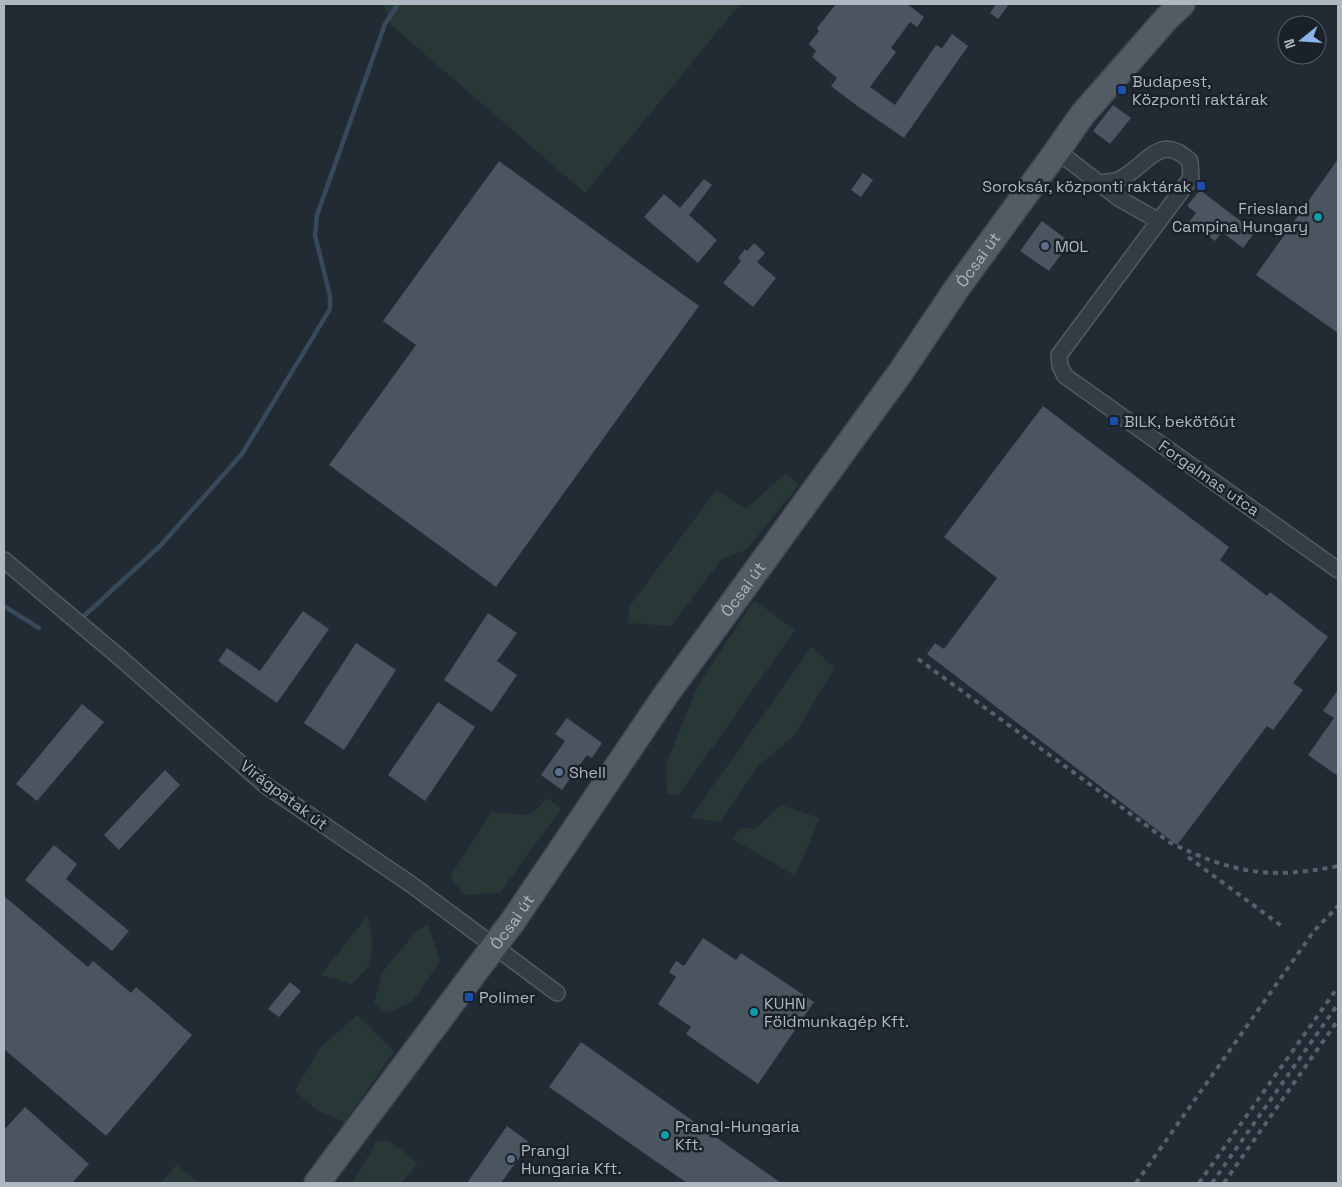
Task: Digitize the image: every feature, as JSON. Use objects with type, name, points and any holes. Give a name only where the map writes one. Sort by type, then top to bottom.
[{"type":"main road","name":"Ócsai út","points":[[317,1183],[518,914],[665,696],[900,373],[955,291],[1056,151],[1082,116],[1167,18],[1182,4]]},
{"type":"street","points":[[1056,151],[1099,183],[1120,198],[1159,222],[1191,178],[1190,161],[1182,153],[1169,148],[1156,152],[1121,179],[1099,183]]},
{"type":"street","name":"Forgalmas utca","points":[[1159,222],[1059,355],[1060,366],[1065,376],[1338,570]]},
{"type":"street","name":"Virágpatak út","points":[[4,560],[265,785],[412,885],[556,993]]},
{"type":"shaded area","points":[[384,4],[740,4],[585,193],[391,25]]},
{"type":"shaded area","points":[[786,473],[799,485],[746,550],[722,559],[671,626],[628,623],[629,607],[716,490],[746,509]]},
{"type":"shaded area","points":[[754,600],[795,630],[679,795],[667,794],[666,764],[697,687]]},
{"type":"shaded area","points":[[812,646],[834,668],[795,735],[758,766],[720,823],[691,817]]},
{"type":"shaded area","points":[[548,798],[561,809],[500,893],[464,895],[450,877],[491,812],[530,815]]},
{"type":"shaded area","points":[[781,805],[820,818],[795,876],[733,839],[741,828],[755,829]]},
{"type":"shaded area","points":[[367,916],[373,944],[368,967],[352,984],[321,975]]},
{"type":"shaded area","points":[[428,924],[440,961],[412,1002],[386,1013],[374,1003],[382,972],[417,931]]},
{"type":"shaded area","points":[[357,1015],[394,1051],[345,1122],[318,1111],[295,1091],[319,1049]]},
{"type":"shaded area","points":[[388,1140],[418,1163],[401,1183],[352,1183],[377,1141]]},
{"type":"shaded area","points":[[176,1165],[201,1183],[161,1183]]},
{"type":"building","points":[[836,4],[907,4],[924,17],[917,27],[910,22],[891,48],[896,52],[870,87],[895,105],[936,45],[942,48],[952,34],[968,46],[904,138],[831,86],[837,78],[812,57],[816,51],[809,44],[819,31],[817,28]]},
{"type":"building","points":[[996,4],[1009,4],[998,19],[990,13]]},
{"type":"building","points":[[1113,105],[1131,118],[1110,144],[1093,131]]},
{"type":"building","name":"Friesland Campina Hungary","points":[[1338,159],[1338,333],[1256,275]]},
{"type":"building","points":[[499,161],[699,306],[496,587],[329,465],[416,345],[383,321]]},
{"type":"building","points":[[863,173],[873,180],[861,197],[851,190]]},
{"type":"building","points":[[704,179],[712,185],[689,215],[717,240],[698,263],[644,217],[664,194],[680,208]]},
{"type":"building","points":[[1200,190],[1255,232],[1243,248],[1222,232],[1215,241],[1189,222],[1196,213],[1187,206]]},
{"type":"building","name":"MOL","points":[[1042,221],[1070,242],[1049,271],[1020,251]]},
{"type":"building","points":[[754,243],[765,253],[757,262],[776,278],[753,307],[723,283],[741,261],[738,258],[745,249],[747,251]]},
{"type":"building","points":[[1043,406],[1229,547],[1220,560],[1267,596],[1270,592],[1328,637],[1293,683],[1303,690],[1273,730],[1267,726],[1177,845],[927,654],[935,643],[944,649],[997,578],[944,537]]},
{"type":"building","points":[[303,611],[329,629],[277,703],[218,661],[227,648],[260,671]]},
{"type":"building","points":[[488,613],[517,633],[497,661],[517,675],[492,712],[444,680]]},
{"type":"building","points":[[356,643],[396,670],[344,750],[304,723]]},
{"type":"building","points":[[1338,690],[1338,776],[1308,755],[1334,718],[1323,711]]},
{"type":"building","points":[[438,702],[475,727],[425,801],[388,775]]},
{"type":"building","points":[[82,704],[104,722],[37,801],[16,784]]},
{"type":"building","points":[[567,718],[602,743],[592,758],[587,755],[562,790],[541,775],[565,741],[555,734]]},
{"type":"building","points":[[165,770],[180,785],[119,850],[104,835]]},
{"type":"building","points":[[54,845],[77,864],[66,879],[129,931],[112,951],[25,880]]},
{"type":"building","points":[[4,896],[88,967],[93,961],[131,993],[136,987],[192,1035],[106,1136],[4,1049]]},
{"type":"building","name":"KUHN Földmunkagép Kft.","points":[[703,938],[736,960],[741,953],[814,1002],[758,1084],[686,1034],[691,1027],[658,1004],[676,977],[669,972],[676,961],[684,966]]},
{"type":"building","points":[[290,982],[301,991],[279,1017],[268,1009]]},
{"type":"building","name":"Prangl-Hungaria Kft.","points":[[581,1042],[781,1183],[687,1183],[549,1087]]},
{"type":"building","points":[[25,1107],[89,1164],[72,1183],[4,1183],[4,1130]]},
{"type":"building","points":[[507,1126],[530,1143],[501,1183],[467,1183]]},
{"type":"waterway","points":[[84,616],[161,545],[242,454],[330,309],[330,296],[315,235],[317,215],[385,24],[398,4]]},
{"type":"waterway","points":[[4,606],[39,628]]},
{"type":"railway","points":[[918,659],[1169,842],[1212,861],[1251,871],[1291,873],[1338,866]]},
{"type":"railway","points":[[1188,857],[1283,927]]},
{"type":"railway","points":[[1136,1183],[1314,931],[1338,906]]},
{"type":"railway","points":[[1199,1183],[1338,987]]},
{"type":"railway","points":[[1212,1183],[1338,1004]]},
{"type":"railway","points":[[1224,1183],[1338,1020]]},
{"type":"place","name":"Budapest, Központi raktárak","points":[[1122,90]]},
{"type":"place","name":"Soroksár, központi raktárak","points":[[1201,186]]},
{"type":"place","name":"Friesland Campina Hungary","points":[[1318,217]]},
{"type":"place","name":"MOL","points":[[1045,246]]},
{"type":"place","name":"BILK, bekötőút","points":[[1114,421]]},
{"type":"place","name":"Shell","points":[[559,772]]},
{"type":"place","name":"Polimer","points":[[469,997]]},
{"type":"place","name":"KUHN Földmunkagép Kft.","points":[[754,1012]]},
{"type":"place","name":"Prangl-Hungaria Kft.","points":[[665,1135]]},
{"type":"place","name":"Prangl Hungaria Kft.","points":[[511,1159]]}]
